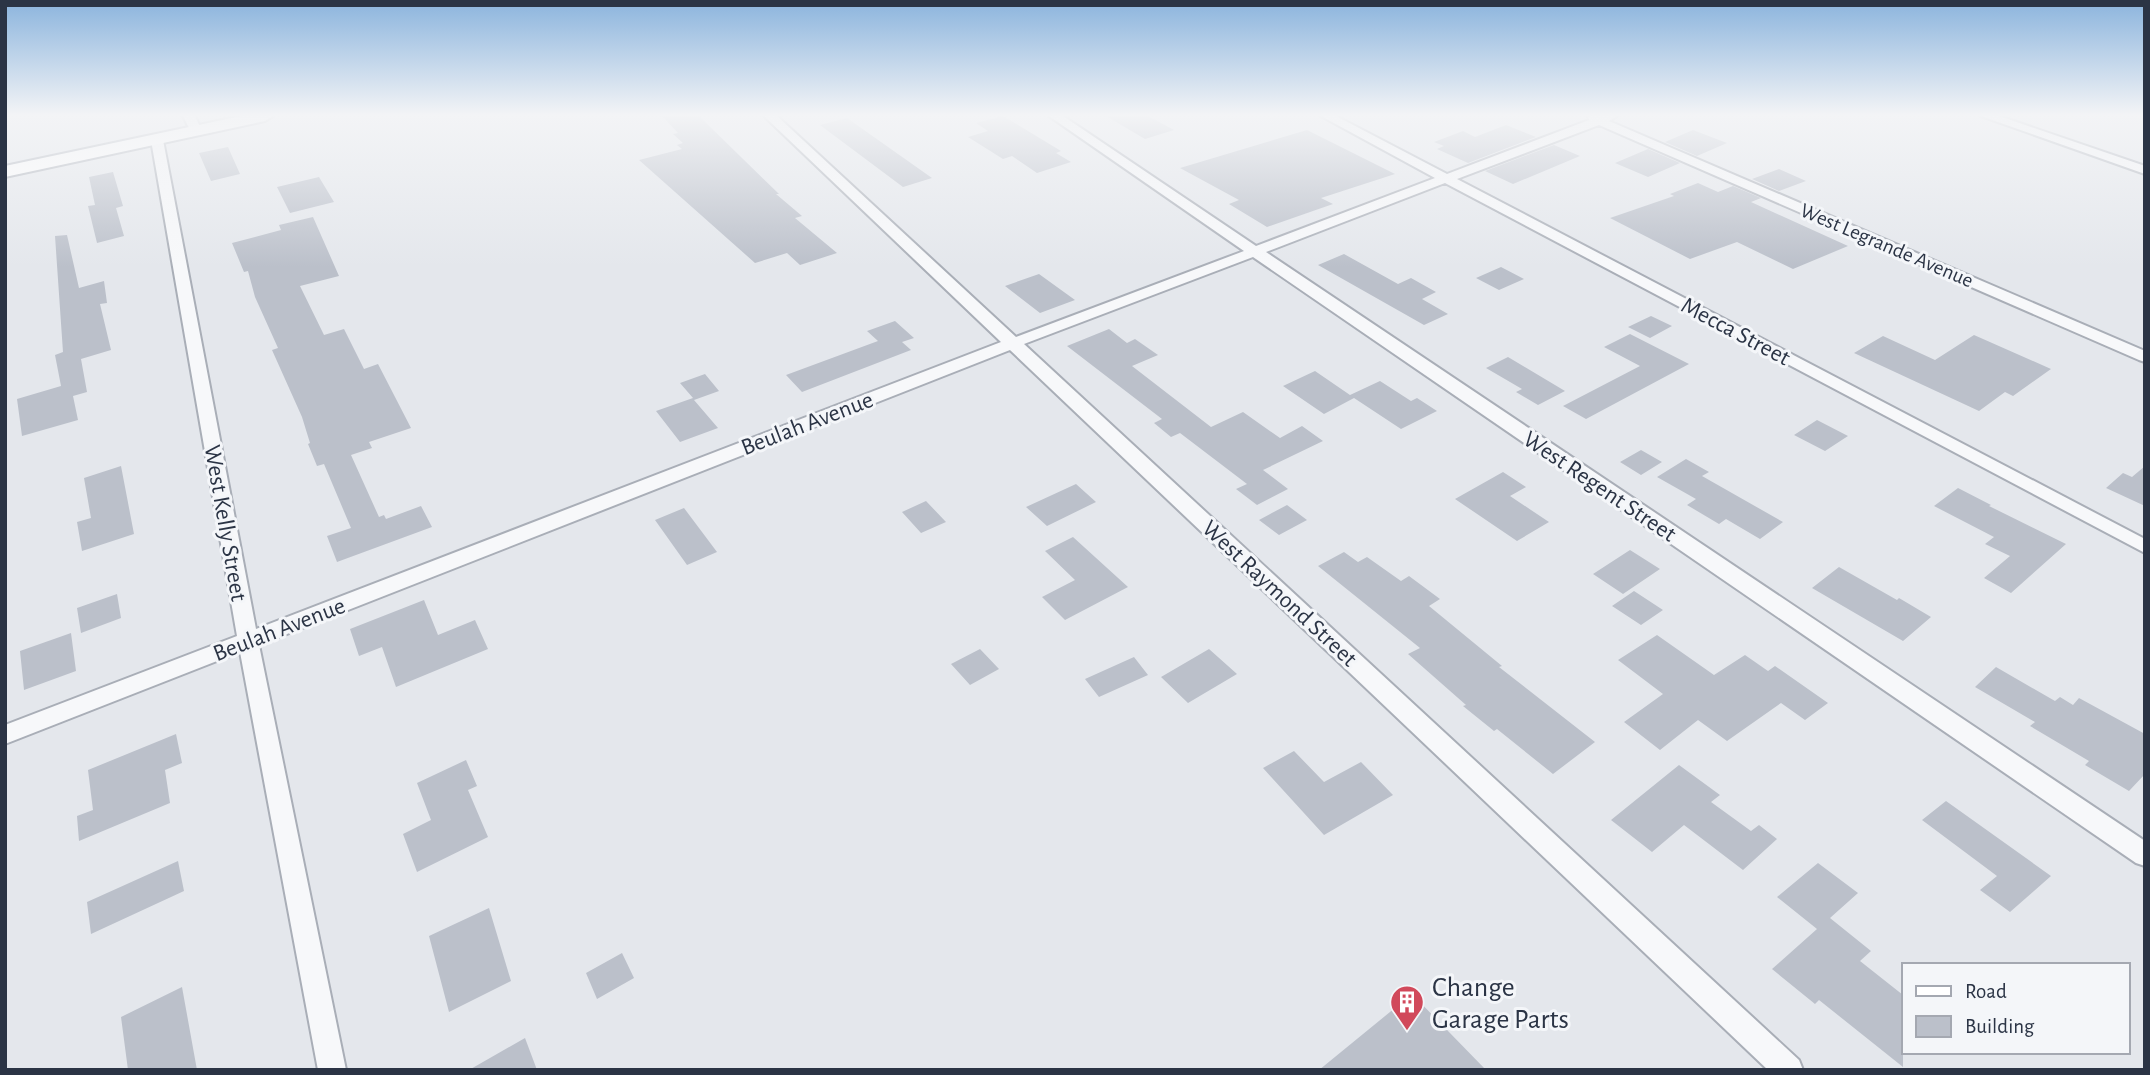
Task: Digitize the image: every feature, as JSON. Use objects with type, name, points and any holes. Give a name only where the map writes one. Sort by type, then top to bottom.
[{"type":"main road","points":[[5,172],[33,166]]},
{"type":"street","name":"West Kelly Street","points":[[162,166],[248,641],[332,1070]]},
{"type":"street","name":"West Raymond Street","points":[[824,166],[1789,1070]]},
{"type":"street","name":"West Regent Street","points":[[1129,166],[2145,855]]},
{"type":"street","name":"Mecca Street","points":[[1423,166],[2145,547]]},
{"type":"street","name":"Beulah Avenue","points":[[5,735],[1013,343],[1479,166]]},
{"type":"street","name":"West Legrande Avenue","points":[[1712,166],[2145,357]]},
{"type":"building","points":[[205,166],[237,166],[240,174],[211,181]]},
{"type":"building","points":[[646,166],[750,166],[779,194],[776,194],[802,216],[795,218],[837,253],[800,265],[787,253],[755,263]]},
{"type":"building","points":[[875,166],[915,166],[932,178],[903,187]]},
{"type":"building","points":[[1027,166],[1058,166],[1037,173]]},
{"type":"building","points":[[1379,166],[1395,174],[1321,198],[1333,204],[1267,227],[1229,204],[1239,200],[1180,168]]},
{"type":"building","points":[[1498,166],[1556,166],[1513,184],[1485,171]]},
{"type":"building","points":[[1622,166],[1673,166],[1648,177]]},
{"type":"building","points":[[1779,169],[1806,181],[1779,191],[1752,179]]},
{"type":"building","points":[[113,172],[123,206],[116,208],[124,236],[97,243],[88,206],[95,205],[89,177]]},
{"type":"building","points":[[319,177],[334,202],[290,213],[277,187]]},
{"type":"building","points":[[1698,183],[1718,192],[1733,186],[1761,198],[1751,202],[1848,246],[1793,269],[1737,242],[1690,259],[1610,218],[1674,196],[1670,194]]},
{"type":"building","points":[[313,217],[339,276],[300,286],[324,335],[344,329],[364,369],[378,364],[411,428],[369,442],[372,448],[351,455],[379,517],[384,515],[386,519],[421,506],[432,527],[337,562],[327,536],[351,528],[324,464],[317,466],[308,444],[310,443],[302,417],[272,350],[278,348],[255,297],[248,271],[244,272],[232,243],[281,230],[279,225]]},
{"type":"building","points":[[67,235],[79,288],[104,281],[107,303],[100,304],[111,350],[81,359],[87,392],[73,396],[78,420],[22,436],[17,399],[61,386],[55,355],[63,352],[55,236]]},
{"type":"building","points":[[1344,254],[1398,284],[1411,278],[1436,292],[1422,299],[1448,314],[1424,325],[1318,265]]},
{"type":"building","points":[[1501,267],[1524,279],[1499,290],[1476,278]]},
{"type":"building","points":[[1039,274],[1075,300],[1040,313],[1005,286]]},
{"type":"building","points":[[1651,316],[1672,326],[1650,338],[1628,327]]},
{"type":"building","points":[[895,321],[914,338],[902,342],[911,350],[802,392],[786,375],[878,341],[867,331]]},
{"type":"building","points":[[1109,329],[1127,343],[1135,339],[1158,355],[1132,366],[1211,427],[1243,412],[1280,438],[1302,426],[1323,441],[1263,470],[1288,489],[1257,505],[1236,489],[1247,484],[1180,433],[1171,437],[1154,423],[1162,419],[1067,346]]},
{"type":"building","points":[[1630,334],[1689,364],[1586,419],[1563,406],[1640,366],[1604,347]]},
{"type":"building","points":[[1974,335],[2051,369],[2013,396],[2005,392],[1979,411],[1854,353],[1883,336],[1935,360]]},
{"type":"building","points":[[1508,357],[1565,391],[1538,405],[1516,392],[1522,389],[1486,368]]},
{"type":"building","points":[[1315,371],[1350,395],[1380,381],[1411,401],[1417,398],[1437,411],[1401,429],[1354,398],[1324,414],[1283,386]]},
{"type":"building","points":[[705,374],[719,391],[694,400],[718,428],[680,442],[656,411],[693,398],[680,383]]},
{"type":"building","points":[[1817,420],[1848,436],[1825,451],[1794,435]]},
{"type":"building","points":[[1641,450],[1662,462],[1641,475],[1620,462]]},
{"type":"building","points":[[1686,459],[1709,472],[1702,476],[1783,522],[1760,539],[1726,519],[1719,524],[1687,505],[1696,499],[1657,477]]},
{"type":"building","points":[[121,466],[134,534],[82,551],[77,522],[91,518],[84,478]]},
{"type":"building","points":[[2145,466],[2145,506],[2106,488],[2123,473],[2132,477]]},
{"type":"building","points":[[1503,472],[1526,487],[1510,496],[1549,522],[1517,541],[1455,499]]},
{"type":"building","points":[[1076,484],[1096,502],[1047,526],[1026,507]]},
{"type":"building","points":[[1958,488],[2066,544],[2011,593],[1984,578],[2010,556],[1985,544],[1994,537],[1934,506]]},
{"type":"building","points":[[926,501],[946,522],[921,533],[902,512]]},
{"type":"building","points":[[1287,505],[1307,520],[1279,535],[1259,520]]},
{"type":"building","points":[[684,508],[717,552],[687,565],[655,520]]},
{"type":"building","points":[[1073,537],[1128,587],[1065,620],[1042,597],[1075,580],[1045,551]]},
{"type":"building","points":[[1630,550],[1660,569],[1623,594],[1593,574]]},
{"type":"building","points":[[1344,552],[1358,562],[1367,557],[1401,581],[1409,576],[1440,599],[1429,606],[1502,666],[1499,667],[1595,742],[1553,774],[1497,729],[1494,731],[1408,654],[1420,648],[1318,566]]},
{"type":"building","points":[[1839,567],[1931,617],[1903,641],[1812,588]]},
{"type":"building","points":[[1634,591],[1663,610],[1641,625],[1612,606]]},
{"type":"building","points":[[117,594],[121,618],[81,633],[77,608]]},
{"type":"building","points":[[424,600],[438,635],[475,620],[488,649],[396,687],[382,647],[359,656],[350,629]]},
{"type":"building","points":[[71,633],[76,671],[24,690],[20,651]]},
{"type":"building","points":[[1657,635],[1714,675],[1745,655],[1768,671],[1775,666],[1828,703],[1805,720],[1781,703],[1727,741],[1698,720],[1660,750],[1624,722],[1663,694],[1618,660]]},
{"type":"building","points":[[980,649],[999,669],[970,685],[951,664]]},
{"type":"building","points":[[1209,649],[1237,674],[1188,703],[1161,677]]},
{"type":"building","points":[[1134,657],[1148,675],[1099,697],[1085,679]]},
{"type":"building","points":[[1996,667],[2055,701],[2060,697],[2073,705],[2079,698],[2145,734],[2145,774],[2129,791],[2085,765],[2089,761],[2030,726],[2035,722],[1975,687]]},
{"type":"building","points":[[176,734],[182,763],[165,770],[170,803],[79,841],[77,816],[93,810],[88,770]]},
{"type":"building","points":[[1294,751],[1324,782],[1361,762],[1393,795],[1324,835],[1263,768]]},
{"type":"building","points":[[466,760],[477,786],[468,790],[488,837],[417,872],[403,834],[431,820],[417,783]]},
{"type":"building","points":[[1679,765],[1720,795],[1711,802],[1751,831],[1759,825],[1777,839],[1743,870],[1684,825],[1652,852],[1611,820]]},
{"type":"building","points":[[1946,801],[2051,876],[2010,912],[1980,890],[1997,876],[1922,820]]},
{"type":"building","points":[[178,861],[184,891],[91,934],[87,902]]},
{"type":"building","points":[[1818,863],[1858,893],[1830,918],[1871,951],[1860,961],[1902,994],[1903,1067],[1819,1000],[1815,1004],[1772,969],[1817,929],[1777,897]]},
{"type":"building","points":[[489,908],[511,981],[449,1012],[429,936]]},
{"type":"building","points":[[622,953],[634,978],[597,999],[586,973]]},
{"type":"building","points":[[182,987],[197,1070],[128,1070],[121,1017]]},
{"type":"building","name":"Change Garage Parts","points":[[1412,994],[1486,1070],[1319,1070]]},
{"type":"building","points":[[525,1038],[537,1070],[469,1070]]},
{"type":"place","name":"Change Garage Parts","points":[[1407,1032]]}]
